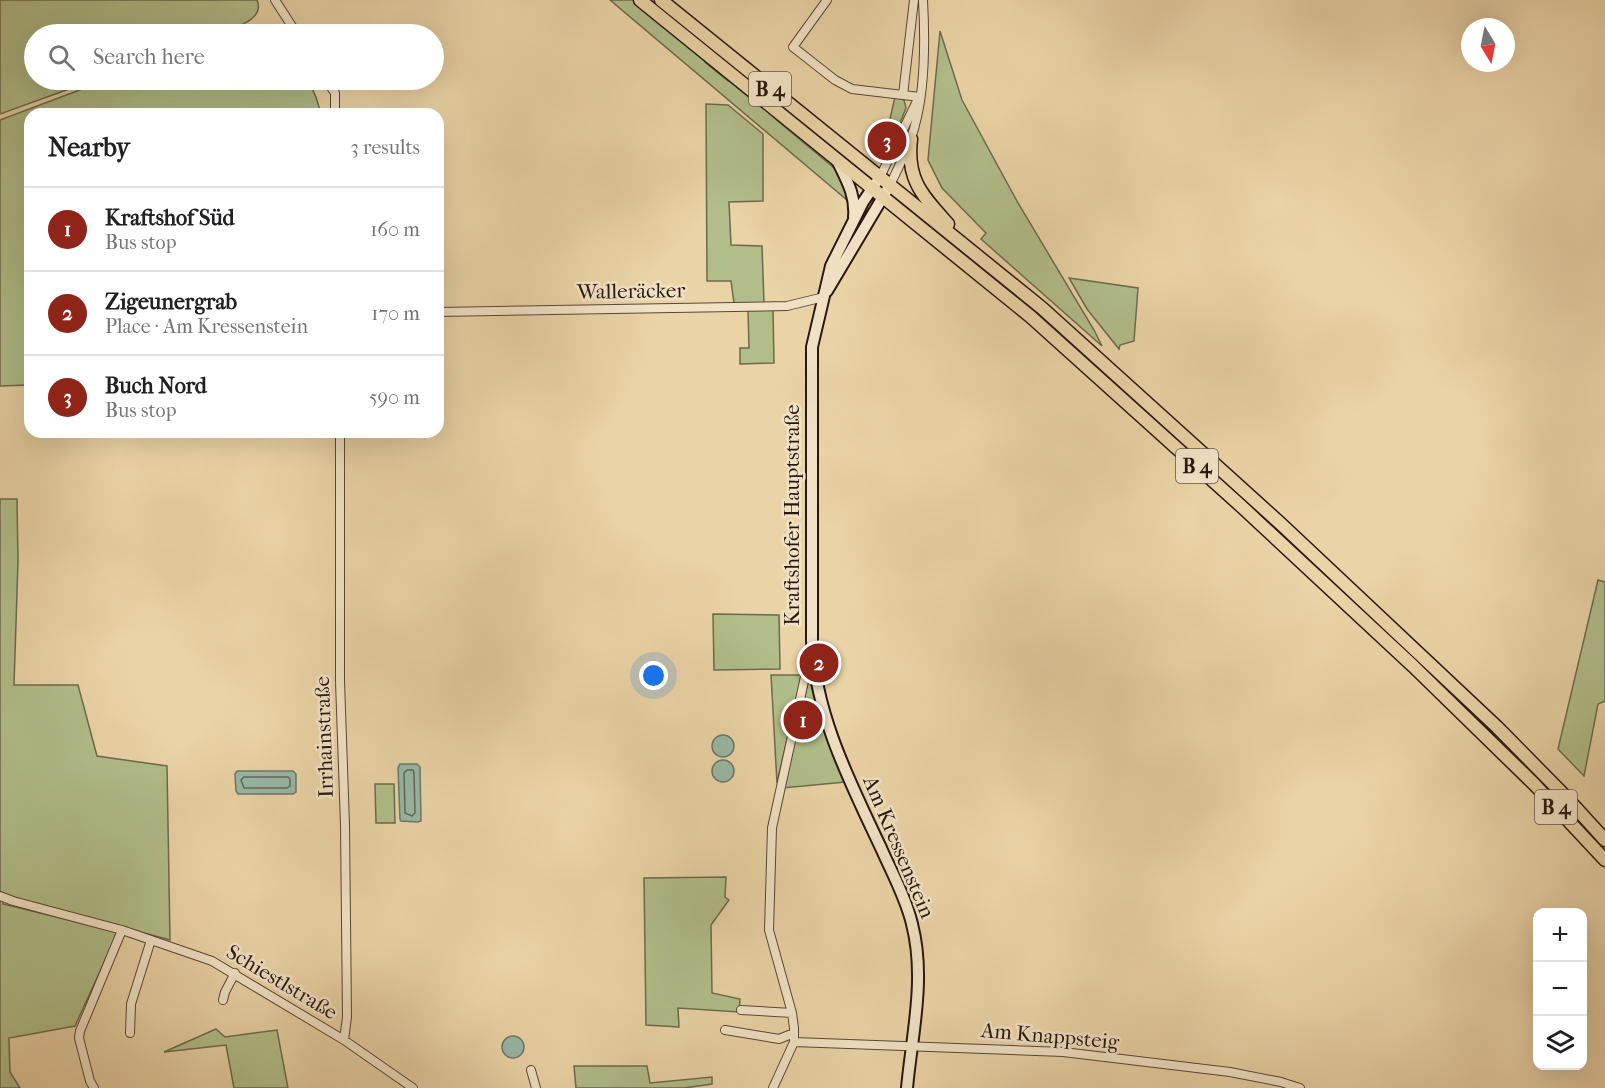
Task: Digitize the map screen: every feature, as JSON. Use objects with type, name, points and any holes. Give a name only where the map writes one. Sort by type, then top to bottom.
[{"type":"main road","name":"B 4","points":[[640,0],[873,188],[884,186],[961,243],[1042,308],[1188,439],[1497,727],[1605,840]]},
{"type":"main road","name":"B 4","points":[[661,0],[884,186],[1241,506],[1487,736],[1605,860]]},
{"type":"main road","name":"B 4","points":[[910,139],[909,155],[912,177],[922,195],[948,224],[961,243]]},
{"type":"street","points":[[274,0],[290,24]]},
{"type":"street","points":[[827,0],[793,47],[835,80],[852,89],[920,97]]},
{"type":"street","points":[[903,95],[914,0]]},
{"type":"street","points":[[884,186],[910,139],[916,123],[920,97],[924,27],[923,0]]},
{"type":"street","points":[[333,90],[335,108]]},
{"type":"street","points":[[884,186],[920,97]]},
{"type":"street","points":[[837,160],[852,191],[855,206],[853,221]]},
{"type":"street","name":"Kraftshofer Hauptstraße","points":[[824,297],[884,186]]},
{"type":"street","name":"Kraftshofer Hauptstraße","points":[[794,1038],[792,1013],[769,930],[772,828],[806,672],[814,662],[811,354],[831,266],[853,221],[873,188]]},
{"type":"street","name":"Walleräcker","points":[[444,312],[787,306],[824,297]]},
{"type":"street","name":"Irrhainstraße","points":[[340,438],[340,681],[345,825],[347,1017],[344,1040]]},
{"type":"street","name":"Am Kressenstein","points":[[814,662],[836,748],[905,901],[912,922],[919,970],[907,1088]]},
{"type":"street","name":"Schiestlstraße","points":[[0,896],[13,902],[122,930],[196,955],[235,973],[344,1040],[413,1088]]},
{"type":"street","points":[[94,1088],[90,1081],[79,1038],[80,1031],[122,930]]},
{"type":"street","points":[[130,1033],[131,1004],[151,940]]},
{"type":"street","points":[[223,1000],[235,973]]},
{"type":"street","points":[[741,1010],[792,1013]]},
{"type":"street","points":[[725,1030],[779,1039],[794,1038],[772,1088]]},
{"type":"street","name":"Am Knappsteig","points":[[794,1038],[911,1046],[1063,1052],[1230,1072],[1300,1088]]},
{"type":"street","points":[[531,1070],[536,1088]]},
{"type":"green space","points":[[0,0],[257,0],[258,9],[254,16],[243,24],[24,24],[24,90],[66,90],[0,114]]},
{"type":"green space","points":[[610,0],[635,0],[696,50],[706,63],[728,81],[734,81],[839,172],[849,190],[845,191],[847,200]]},
{"type":"green space","points":[[940,31],[962,100],[1018,203],[1102,346],[981,239],[986,233],[942,188],[928,160]]},
{"type":"green space","points":[[80,90],[313,90],[319,108],[32,108]]},
{"type":"green space","points":[[895,97],[904,100],[906,108],[896,133],[887,132]]},
{"type":"green space","points":[[706,104],[728,105],[763,134],[763,201],[729,202],[731,245],[762,246],[764,303],[734,303],[731,281],[707,281]]},
{"type":"green space","points":[[24,111],[24,385],[0,386],[0,120]]},
{"type":"green space","points":[[901,202],[1018,293],[1231,482],[1501,736],[1497,740],[900,205]]},
{"type":"green space","points":[[1069,278],[1138,288],[1134,341],[1120,345],[1119,349],[1087,309]]},
{"type":"green space","points":[[748,310],[773,310],[774,363],[740,364],[740,348],[749,348]]},
{"type":"green space","points":[[0,499],[17,499],[18,561],[14,685],[78,685],[97,756],[167,766],[170,940],[3,895],[3,904],[118,932],[75,1026],[9,1038],[10,1072],[20,1088],[0,1088]]},
{"type":"green space","points":[[1598,580],[1605,582],[1605,701],[1598,704],[1584,776],[1558,749]]},
{"type":"green space","points":[[713,614],[779,615],[780,669],[714,670]]},
{"type":"green space","points":[[810,674],[845,782],[783,788]]},
{"type":"green space","points":[[771,675],[802,675],[777,783]]},
{"type":"green space","points":[[375,784],[394,784],[395,823],[376,823]]},
{"type":"green space","points":[[726,877],[725,897],[729,900],[711,925],[712,993],[740,999],[739,1012],[678,1008],[679,1027],[646,1025],[644,878]]},
{"type":"green space","points":[[216,1029],[225,1037],[277,1030],[288,1088],[234,1088],[226,1045],[164,1052]]},
{"type":"green space","points":[[574,1066],[647,1066],[650,1083],[712,1077],[712,1084],[684,1088],[576,1088]]},
{"type":"water","points":[[719,735],[727,735],[734,742],[734,750],[727,757],[719,757],[712,750],[712,742]]},
{"type":"water","points":[[719,760],[727,760],[734,767],[734,775],[727,782],[719,782],[712,775],[712,767]]},
{"type":"water","points":[[400,764],[417,764],[420,767],[421,821],[401,821],[400,819],[398,768]]},
{"type":"water","points":[[237,771],[293,771],[296,774],[296,792],[293,794],[238,794],[235,774]]},
{"type":"water","points":[[509,1036],[517,1036],[524,1043],[524,1051],[517,1058],[509,1058],[502,1051],[502,1043]]},
{"type":"place","name":"Buch Nord","points":[[887,141]]},
{"type":"place","name":"Zigeunergrab","points":[[819,663]]},
{"type":"place","name":"Kraftshof Süd","points":[[803,720]]}]
